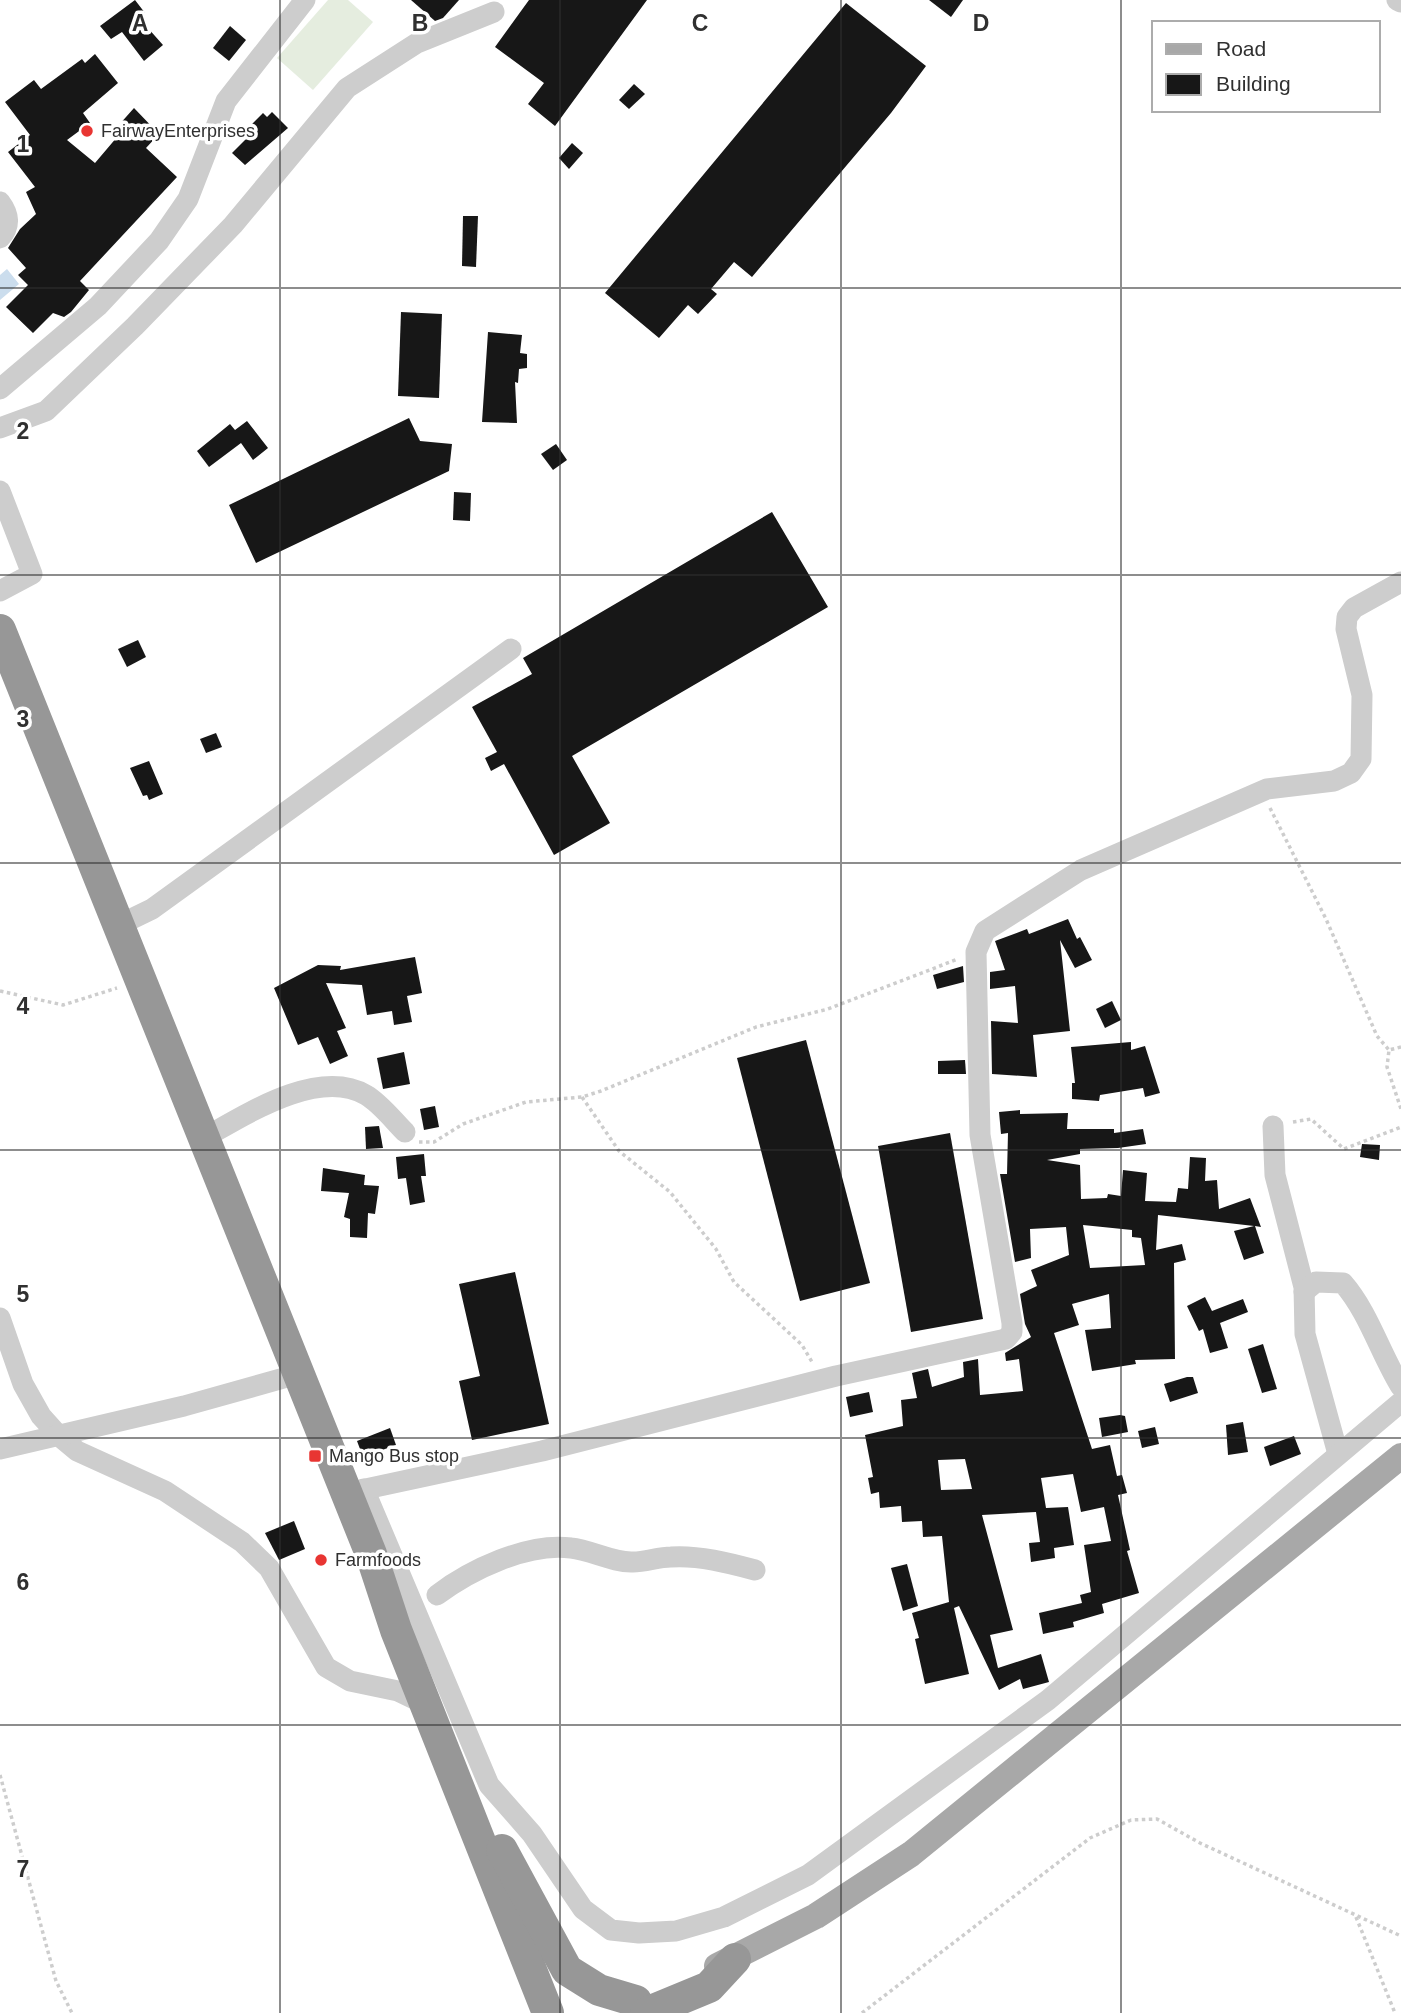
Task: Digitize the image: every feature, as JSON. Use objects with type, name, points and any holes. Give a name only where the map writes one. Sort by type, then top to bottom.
[{"type":"highway","points":[[0,630],[298,1374],[355,1491],[396,1630],[548,2013]]},
{"type":"highway","points":[[372,1554],[408,1625],[570,2013]]},
{"type":"highway","points":[[497,1839],[567,1970],[598,1990],[641,2007],[709,1987],[735,1959]]},
{"type":"main road","points":[[735,1959],[825,1910],[911,1854],[1401,1457]]},
{"type":"main road","points":[[606,2013],[641,2007]]},
{"type":"street","points":[[0,389],[98,306],[159,242],[188,198],[226,101],[305,0]]},
{"type":"street","points":[[0,428],[46,411],[135,326],[233,225],[347,88],[417,43],[494,12]]},
{"type":"street","points":[[0,202],[8,218],[7,227],[0,238]]},
{"type":"street","points":[[0,491],[32,574],[0,591]]},
{"type":"street","points":[[1401,582],[1354,608],[1347,617],[1346,629],[1362,695],[1361,759],[1352,772],[1334,781],[1267,789],[1081,870],[985,931],[976,952],[980,1135],[1012,1332],[1006,1339],[836,1376],[542,1451],[355,1491],[489,1786],[532,1834],[583,1909],[611,1930],[639,1933],[676,1931],[724,1917],[808,1875],[1048,1700],[1401,1402]]},
{"type":"street","points":[[117,926],[152,909],[511,649]]},
{"type":"street","points":[[202,1139],[252,1112],[298,1092],[341,1084],[368,1096],[405,1132]]},
{"type":"street","points":[[1273,1126],[1275,1175],[1304,1292],[1306,1334],[1338,1454]]},
{"type":"street","points":[[1304,1292],[1316,1282],[1343,1283],[1356,1298],[1382,1355],[1401,1387]]},
{"type":"street","points":[[0,1318],[23,1384],[41,1416],[60,1436],[77,1451],[165,1491],[242,1542],[268,1568],[326,1667],[351,1681],[398,1691],[425,1704]]},
{"type":"street","points":[[0,1449],[298,1374]]},
{"type":"street","points":[[437,1595],[449,1586],[504,1560],[530,1549],[552,1546],[632,1562],[674,1556],[719,1561],[755,1570]]},
{"type":"path","points":[[1267,789],[1271,814],[1326,919],[1377,1036],[1389,1051],[1387,1067],[1401,1110]]},
{"type":"path","points":[[405,1132],[418,1142],[433,1142],[463,1124],[526,1102],[582,1097],[756,1027],[828,1009],[976,952]]},
{"type":"path","points":[[0,991],[63,1005],[139,981]]},
{"type":"path","points":[[1389,1051],[1401,1047]]},
{"type":"path","points":[[582,1097],[619,1151],[670,1192],[716,1249],[734,1282],[802,1345],[808,1360],[836,1376]]},
{"type":"path","points":[[1273,1126],[1311,1119],[1344,1149],[1401,1127]]},
{"type":"path","points":[[0,1774],[56,1981],[72,2013]]},
{"type":"path","points":[[862,2013],[1090,1838],[1131,1819],[1157,1819],[1200,1843],[1401,1936]]},
{"type":"path","points":[[1355,1915],[1395,2013]]},
{"type":"shaded area","points":[[328,0],[348,0],[373,22],[313,90],[277,58]]},
{"type":"water","points":[[7,269],[19,284],[0,300],[0,275]]},
{"type":"building","points":[[135,0],[145,13],[139,18],[163,45],[144,61],[122,32],[111,39],[100,26]]},
{"type":"building","points":[[411,0],[459,0],[443,18],[435,21]]},
{"type":"building","points":[[529,0],[647,0],[555,126],[528,104],[544,83],[495,47]]},
{"type":"building","points":[[929,0],[963,0],[951,17]]},
{"type":"building","points":[[846,3],[926,66],[891,113],[752,277],[734,262],[711,289],[717,294],[698,314],[688,305],[659,338],[605,293]]},
{"type":"building","points":[[230,26],[246,40],[229,61],[213,48]]},
{"type":"building","points":[[95,54],[118,83],[83,113],[90,123],[67,140],[95,163],[123,130],[118,126],[134,108],[159,134],[146,148],[177,177],[80,281],[89,290],[71,312],[64,317],[53,313],[33,333],[6,307],[28,285],[18,275],[26,268],[8,248],[20,229],[36,214],[26,192],[35,187],[8,152],[30,135],[5,102],[34,80],[41,89],[82,59],[85,63]]},
{"type":"building","points":[[634,84],[645,94],[629,109],[619,100]]},
{"type":"building","points":[[272,112],[288,128],[245,165],[232,153],[253,132],[249,127],[263,113],[267,117]]},
{"type":"building","points":[[572,143],[583,153],[569,169],[559,158]]},
{"type":"building","points":[[463,216],[478,216],[476,267],[462,266]]},
{"type":"building","points":[[401,312],[442,314],[439,398],[398,396]]},
{"type":"building","points":[[488,332],[522,335],[520,353],[527,354],[527,368],[519,369],[518,383],[515,382],[517,423],[482,422]]},
{"type":"building","points":[[409,418],[420,441],[452,444],[449,471],[256,563],[229,505]]},
{"type":"building","points":[[247,421],[268,448],[253,460],[241,443],[209,467],[197,451],[230,424],[235,430]]},
{"type":"building","points":[[556,444],[567,460],[553,470],[541,454]]},
{"type":"building","points":[[454,492],[471,493],[470,521],[453,520]]},
{"type":"building","points":[[772,512],[828,607],[572,756],[610,823],[554,855],[504,764],[491,771],[485,758],[497,752],[472,707],[532,674],[523,658]]},
{"type":"building","points":[[138,640],[146,657],[127,667],[118,649]]},
{"type":"building","points":[[216,733],[222,747],[206,753],[200,739]]},
{"type":"building","points":[[149,761],[163,794],[149,800],[147,795],[143,796],[130,768]]},
{"type":"building","points":[[1068,919],[1077,939],[1080,937],[1092,960],[1075,968],[1060,940],[1070,1031],[1033,1035],[1037,1077],[992,1074],[991,1021],[1018,1023],[1015,986],[990,989],[990,972],[1005,970],[995,941],[1027,929],[1029,934]]},
{"type":"building","points":[[415,957],[422,993],[407,996],[412,1022],[394,1025],[392,1011],[367,1015],[362,985],[326,983],[346,1028],[337,1031],[348,1056],[330,1064],[318,1037],[298,1045],[274,988],[318,965],[341,966],[340,970]]},
{"type":"building","points":[[963,966],[964,982],[937,989],[933,975]]},
{"type":"building","points":[[1112,1001],[1121,1020],[1105,1028],[1096,1009]]},
{"type":"building","points":[[806,1040],[870,1283],[800,1301],[737,1058]]},
{"type":"building","points":[[1131,1042],[1131,1050],[1145,1046],[1160,1093],[1145,1097],[1143,1088],[1100,1095],[1099,1101],[1072,1099],[1072,1083],[1075,1083],[1071,1047]]},
{"type":"building","points":[[404,1052],[410,1084],[383,1089],[377,1058]]},
{"type":"building","points":[[965,1060],[966,1074],[938,1074],[938,1061]]},
{"type":"building","points":[[435,1106],[439,1127],[424,1130],[420,1109]]},
{"type":"building","points":[[1020,1110],[1020,1114],[1068,1113],[1067,1129],[1114,1129],[1114,1133],[1143,1129],[1146,1144],[1080,1149],[1080,1154],[1047,1160],[1080,1165],[1081,1199],[1107,1198],[1108,1194],[1121,1196],[1123,1170],[1147,1173],[1145,1201],[1176,1202],[1178,1188],[1188,1189],[1190,1157],[1206,1158],[1205,1181],[1217,1180],[1219,1209],[1250,1198],[1261,1227],[1255,1226],[1264,1253],[1244,1260],[1234,1231],[1254,1226],[1158,1215],[1156,1250],[1182,1244],[1186,1260],[1174,1263],[1175,1359],[1135,1360],[1136,1364],[1092,1371],[1085,1330],[1111,1328],[1109,1294],[1072,1304],[1079,1325],[1054,1333],[1092,1449],[1110,1445],[1117,1476],[1122,1475],[1127,1493],[1118,1495],[1130,1550],[1127,1551],[1139,1593],[1102,1604],[1104,1613],[1073,1622],[1074,1627],[1043,1634],[1039,1613],[1082,1603],[1080,1595],[1091,1592],[1084,1545],[1111,1541],[1104,1507],[1081,1512],[1073,1474],[1041,1478],[1046,1508],[1068,1507],[1074,1545],[1054,1548],[1055,1558],[1031,1562],[1029,1543],[1040,1542],[1036,1512],[982,1515],[1013,1630],[990,1635],[998,1668],[1041,1654],[1049,1682],[1023,1689],[1020,1679],[999,1690],[959,1606],[954,1608],[969,1674],[925,1684],[915,1639],[919,1638],[912,1613],[949,1602],[942,1536],[923,1537],[922,1521],[902,1522],[901,1506],[880,1508],[879,1492],[871,1494],[868,1478],[873,1477],[865,1435],[903,1426],[901,1400],[917,1398],[912,1373],[928,1369],[932,1387],[964,1377],[963,1362],[978,1359],[980,1395],[1023,1391],[1019,1359],[1006,1361],[1005,1353],[1031,1337],[1025,1324],[1020,1294],[1037,1286],[1031,1270],[1069,1255],[1066,1227],[1030,1229],[1031,1258],[1015,1262],[1000,1174],[1007,1174],[1008,1133],[1001,1134],[999,1112]],"holes":[[[1083,1225],[1132,1230],[1132,1237],[1141,1238],[1145,1265],[1090,1268]],[[965,1459],[972,1489],[941,1490],[938,1460]]]},
{"type":"building","points":[[379,1126],[383,1148],[366,1149],[365,1127]]},
{"type":"building","points":[[950,1133],[983,1319],[911,1332],[878,1146]]},
{"type":"building","points":[[1362,1144],[1380,1145],[1379,1160],[1360,1157]]},
{"type":"building","points":[[424,1154],[426,1176],[421,1176],[425,1202],[410,1205],[406,1178],[398,1179],[396,1157]]},
{"type":"building","points":[[323,1168],[365,1175],[364,1185],[379,1186],[375,1214],[368,1213],[367,1238],[350,1237],[350,1219],[344,1217],[349,1193],[321,1191]]},
{"type":"building","points":[[515,1272],[549,1424],[472,1440],[459,1381],[480,1376],[459,1284]]},
{"type":"building","points":[[1205,1297],[1212,1311],[1243,1299],[1248,1312],[1220,1323],[1228,1348],[1210,1353],[1203,1329],[1199,1331],[1187,1306]]},
{"type":"building","points":[[1263,1344],[1277,1389],[1262,1393],[1248,1349]]},
{"type":"building","points":[[1193,1377],[1198,1393],[1170,1402],[1164,1384]]},
{"type":"building","points":[[869,1392],[873,1412],[850,1417],[846,1397]]},
{"type":"building","points":[[1125,1416],[1128,1432],[1102,1437],[1099,1418]]},
{"type":"building","points":[[1243,1422],[1248,1452],[1228,1455],[1226,1425]]},
{"type":"building","points":[[1155,1427],[1159,1444],[1142,1448],[1138,1431]]},
{"type":"building","points":[[390,1428],[396,1445],[363,1457],[357,1441]]},
{"type":"building","points":[[1294,1436],[1301,1454],[1270,1466],[1264,1447]]},
{"type":"building","points":[[294,1521],[305,1549],[279,1560],[265,1533]]},
{"type":"building","points":[[907,1564],[918,1606],[903,1611],[891,1568]]},
{"type":"place","name":"FairwayEnterprises","points":[[87,131]]},
{"type":"place","name":"Mango Bus stop","points":[[315,1456]]},
{"type":"place","name":"Farmfoods","points":[[321,1560]]}]
